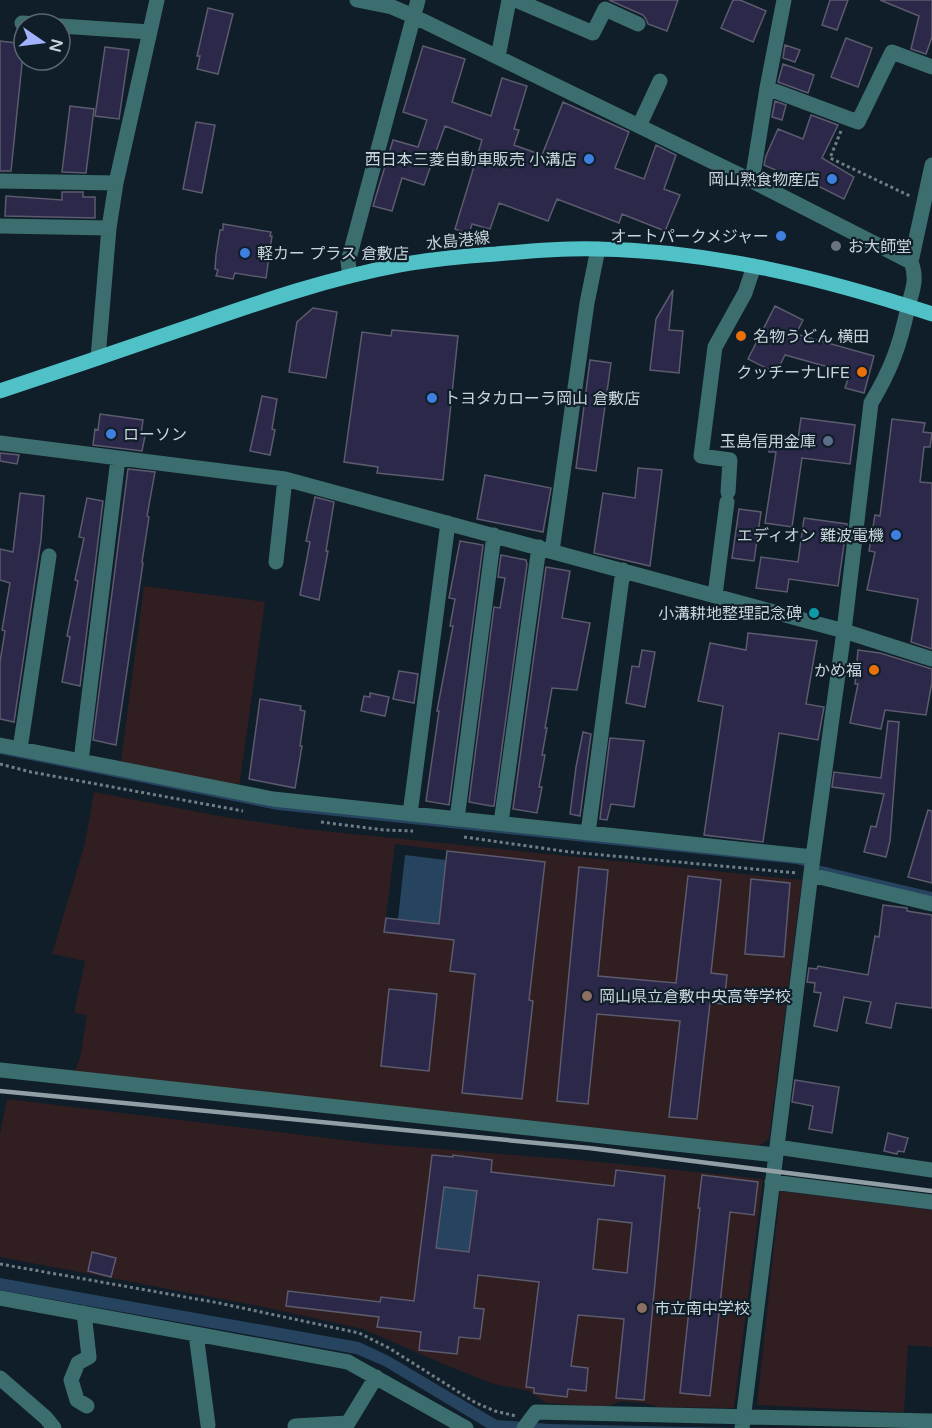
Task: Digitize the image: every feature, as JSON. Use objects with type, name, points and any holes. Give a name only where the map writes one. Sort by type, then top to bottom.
[{"type":"main road","name":"水島港線","points":[[0,391],[289,293],[350,276],[401,265],[551,249],[598,249],[690,256],[754,266],[809,277],[932,315]]},
{"type":"street","points":[[98,358],[109,228],[116,183],[157,0]]},
{"type":"street","points":[[357,0],[392,8],[413,16],[752,181],[911,262]]},
{"type":"street","points":[[350,276],[348,262],[418,0]]},
{"type":"street","points":[[498,57],[509,0]]},
{"type":"street","points":[[516,0],[593,33],[605,9],[638,24]]},
{"type":"street","points":[[752,181],[784,0]]},
{"type":"street","points":[[72,27],[150,32]]},
{"type":"street","points":[[767,88],[858,122],[892,52],[932,67]]},
{"type":"street","points":[[639,126],[660,81]]},
{"type":"street","points":[[743,1423],[871,404],[895,358],[915,273],[911,262],[932,165]]},
{"type":"street","points":[[0,181],[116,183]]},
{"type":"street","points":[[0,226],[109,228]]},
{"type":"street","points":[[501,824],[545,549],[598,249]]},
{"type":"street","points":[[715,596],[730,460],[701,456],[715,347],[745,293],[754,266]]},
{"type":"street","points":[[0,443],[285,479],[844,631],[932,659]]},
{"type":"street","points":[[81,761],[117,467]]},
{"type":"street","points":[[276,562],[285,479]]},
{"type":"street","points":[[410,814],[448,523]]},
{"type":"street","points":[[457,819],[494,535]]},
{"type":"street","points":[[20,749],[49,556]]},
{"type":"street","points":[[588,833],[622,570]]},
{"type":"street","points":[[0,745],[273,799],[588,833],[812,866],[932,904]]},
{"type":"street","points":[[0,1070],[776,1151],[932,1170]]},
{"type":"street","points":[[772,1182],[932,1203]]},
{"type":"street","points":[[0,1298],[348,1362],[466,1428]]},
{"type":"street","points":[[84,1314],[89,1357],[78,1363],[71,1380],[76,1400],[87,1406]]},
{"type":"street","points":[[196,1334],[208,1425]]},
{"type":"street","points":[[295,1426],[348,1423],[376,1377]]},
{"type":"street","points":[[0,1378],[46,1418],[54,1428]]},
{"type":"street","points":[[528,1421],[536,1412],[743,1423],[894,1424],[932,1421]]},
{"type":"path","points":[[847,118],[830,158],[924,203]]},
{"type":"path","points":[[0,1264],[219,1303],[359,1334],[389,1348],[476,1403],[528,1421]]},
{"type":"shaded area","points":[[144,586],[265,602],[239,788],[121,761]]},
{"type":"shaded area","points":[[94,792],[219,816],[304,829],[802,880],[769,1139],[756,1148],[74,1073],[80,1058],[87,1015],[74,1013],[85,961],[52,954],[85,843]],"holes":[[[395,844],[459,852],[449,939],[384,932]],[[464,853],[545,862],[532,980],[450,971]],[[580,867],[608,870],[598,976],[665,982],[661,1020],[597,1014],[588,1104],[557,1101]],[[751,880],[790,883],[784,957],[746,954]],[[685,975],[727,976],[724,1004],[710,1003],[697,1119],[669,1116]],[[389,990],[437,994],[429,1071],[381,1066]],[[473,994],[533,1001],[522,1099],[462,1092]]]},
{"type":"shaded area","points":[[7,1099],[376,1144],[590,1161],[763,1179],[734,1408],[658,1407],[645,1403],[621,1401],[606,1407],[546,1403],[529,1391],[494,1384],[363,1329],[259,1306],[0,1257],[0,1134]],"holes":[[[432,1155],[492,1160],[476,1285],[417,1278]],[[616,1170],[665,1176],[660,1215],[633,1212],[632,1223],[610,1220]],[[512,1174],[602,1185],[590,1287],[499,1277]],[[702,1175],[758,1183],[754,1215],[698,1208]],[[729,1218],[710,1396],[680,1393]],[[632,1224],[661,1227],[644,1400],[616,1397],[624,1319],[600,1317],[605,1271],[627,1273]],[[92,1252],[116,1258],[111,1277],[88,1271]],[[288,1291],[372,1301],[286,1305]],[[381,1297],[483,1309],[459,1337],[457,1354],[419,1350],[421,1332],[377,1327]],[[536,1305],[578,1310],[571,1366],[588,1369],[586,1391],[568,1389],[567,1397],[534,1393],[534,1388],[526,1387]]]},
{"type":"shaded area","points":[[780,1191],[932,1210],[932,1347],[908,1345],[904,1412],[757,1405]]},
{"type":"water","points":[[0,750],[279,806],[796,860],[932,892],[932,897],[796,864],[278,810],[0,754]]},
{"type":"water","points":[[405,855],[446,860],[439,924],[398,919]]},
{"type":"water","points":[[444,1187],[477,1191],[469,1252],[436,1248]]},
{"type":"water","points":[[0,1278],[359,1342],[389,1356],[497,1420],[549,1424],[734,1428],[487,1428],[384,1366],[356,1354],[0,1290]]},
{"type":"building","points":[[609,0],[678,0],[667,31],[648,24],[643,15]]},
{"type":"building","points":[[733,0],[740,0],[766,11],[753,42],[721,28]]},
{"type":"building","points":[[830,0],[848,0],[837,30],[822,25]]},
{"type":"building","points":[[880,0],[932,0],[932,37],[926,54],[911,49],[919,16]]},
{"type":"building","points":[[208,8],[233,14],[218,74],[197,69],[200,56],[197,56]]},
{"type":"building","points":[[846,38],[872,48],[858,87],[831,77]]},
{"type":"building","points":[[0,41],[12,42],[12,72],[21,72],[11,171],[0,171]]},
{"type":"building","points":[[785,45],[800,50],[795,62],[783,58]]},
{"type":"building","points":[[423,46],[465,59],[452,102],[491,116],[502,78],[527,86],[514,129],[519,130],[514,145],[542,155],[563,102],[629,132],[615,168],[644,179],[656,145],[676,155],[664,189],[680,195],[665,231],[622,214],[619,223],[557,199],[548,221],[499,203],[490,229],[472,224],[469,234],[455,229],[482,140],[445,126],[424,185],[402,178],[392,211],[373,206],[393,140],[418,147],[427,120],[403,112]]},
{"type":"building","points":[[105,47],[129,50],[119,119],[95,116]]},
{"type":"building","points":[[783,64],[814,75],[808,93],[778,82]]},
{"type":"building","points":[[775,101],[786,105],[782,120],[772,117]]},
{"type":"building","points":[[70,106],[94,109],[86,173],[62,172]]},
{"type":"building","points":[[811,115],[838,125],[822,158],[854,177],[844,199],[806,180],[805,183],[764,165],[778,129],[803,139]]},
{"type":"building","points":[[196,122],[215,125],[202,193],[183,189]]},
{"type":"building","points":[[62,192],[83,192],[83,197],[95,197],[95,218],[5,216],[6,196],[62,200]]},
{"type":"building","points":[[223,224],[271,232],[266,278],[235,273],[233,279],[216,276],[218,270],[215,269],[216,255]]},
{"type":"building","points":[[673,290],[669,330],[683,331],[679,373],[650,370],[656,319]]},
{"type":"building","points":[[775,306],[803,320],[796,334],[874,356],[864,393],[845,388],[850,373],[785,355],[776,373],[748,359]]},
{"type":"building","points":[[313,308],[337,312],[326,378],[289,372],[297,322]]},
{"type":"building","points":[[392,330],[458,336],[443,480],[377,473],[378,467],[344,462],[362,332],[391,336]]},
{"type":"building","points":[[590,360],[611,363],[596,471],[576,468]]},
{"type":"building","points":[[262,396],[277,399],[272,429],[275,430],[270,455],[250,451]]},
{"type":"building","points":[[100,414],[143,420],[141,435],[145,436],[142,451],[93,445]]},
{"type":"building","points":[[801,418],[855,425],[850,464],[802,458],[792,527],[765,523],[776,452],[769,452],[771,434],[798,439]]},
{"type":"building","points":[[892,419],[925,423],[923,432],[932,433],[930,447],[924,447],[920,482],[932,483],[932,649],[911,642],[918,599],[867,590],[875,552],[869,551],[875,515],[880,516]]},
{"type":"building","points":[[0,453],[19,455],[17,464],[0,461]]},
{"type":"building","points":[[638,468],[662,470],[650,566],[594,553],[603,493],[635,498]]},
{"type":"building","points":[[128,469],[155,472],[116,745],[93,740]]},
{"type":"building","points":[[485,475],[551,488],[543,532],[477,519]]},
{"type":"building","points":[[20,493],[44,496],[41,540],[14,722],[0,719],[0,662],[5,631],[2,630],[10,583],[0,580],[0,549],[13,552]]},
{"type":"building","points":[[315,497],[334,502],[319,600],[300,595],[310,542],[306,541]]},
{"type":"building","points":[[87,498],[103,501],[80,686],[62,682],[70,637],[67,636],[78,581],[75,580],[84,538],[79,537]]},
{"type":"building","points":[[739,509],[761,512],[754,561],[732,558]]},
{"type":"building","points":[[804,518],[847,524],[838,586],[789,579],[787,592],[756,588],[761,557],[798,562]]},
{"type":"building","points":[[460,541],[483,545],[449,805],[426,801],[439,711],[437,711],[453,626],[450,626],[455,599],[449,598]]},
{"type":"building","points":[[501,555],[526,560],[527,564],[494,806],[491,806],[469,802],[494,607],[500,608],[505,578],[498,577]]},
{"type":"building","points":[[546,567],[570,571],[562,618],[590,623],[577,690],[552,688],[545,728],[547,728],[542,755],[545,755],[539,787],[542,787],[537,813],[513,809]]},
{"type":"building","points":[[748,633],[817,641],[806,704],[824,707],[818,740],[779,733],[763,842],[704,835],[723,706],[698,701],[710,643],[746,650]]},
{"type":"building","points":[[642,650],[655,652],[645,707],[626,703],[632,666],[639,667]]},
{"type":"building","points":[[858,650],[880,653],[932,669],[926,715],[885,710],[881,729],[850,723],[858,684],[855,684]]},
{"type":"building","points":[[399,671],[418,674],[414,703],[393,699]]},
{"type":"building","points":[[370,693],[389,697],[385,716],[361,711],[364,696],[370,697]]},
{"type":"building","points":[[260,699],[301,706],[300,710],[305,711],[295,788],[249,779]]},
{"type":"building","points":[[888,721],[899,722],[890,841],[886,857],[864,852],[871,826],[876,827],[884,794],[832,787],[834,772],[881,778]]},
{"type":"building","points":[[583,732],[591,734],[580,816],[570,814]]},
{"type":"building","points":[[610,738],[644,741],[634,807],[611,804],[607,820],[600,819]]},
{"type":"building","points":[[928,810],[932,811],[932,883],[908,877]]},
{"type":"building","points":[[447,851],[545,862],[529,1000],[533,1001],[522,1099],[462,1093],[475,974],[450,971],[454,940],[384,932],[386,918],[439,924]]},
{"type":"building","points":[[579,867],[608,870],[598,976],[676,983],[688,876],[721,880],[711,973],[727,975],[724,1004],[710,1003],[697,1119],[669,1117],[680,1021],[597,1014],[588,1104],[557,1101]]},
{"type":"building","points":[[751,879],[790,883],[784,957],[745,954]]},
{"type":"building","points":[[883,905],[907,908],[907,911],[932,915],[932,1008],[896,1003],[891,1028],[866,1023],[871,1002],[844,997],[837,1031],[814,1026],[821,993],[814,992],[815,983],[807,982],[809,968],[817,969],[818,966],[868,975],[875,936],[879,937]]},
{"type":"building","points":[[389,989],[437,994],[429,1071],[381,1066]]},
{"type":"building","points":[[795,1080],[839,1087],[832,1133],[809,1129],[813,1106],[792,1102]]},
{"type":"building","points":[[888,1133],[908,1138],[904,1152],[898,1151],[897,1154],[884,1151]]},
{"type":"building","points":[[432,1155],[492,1160],[491,1172],[614,1186],[616,1170],[665,1176],[644,1400],[616,1398],[624,1319],[578,1315],[571,1366],[588,1368],[586,1391],[568,1389],[567,1397],[534,1393],[534,1388],[526,1387],[539,1282],[478,1275],[474,1308],[484,1309],[480,1339],[459,1337],[457,1354],[419,1350],[421,1332],[377,1327],[379,1317],[286,1306],[288,1291],[380,1302],[381,1297],[414,1301]],"holes":[[[444,1187],[477,1191],[469,1252],[436,1248]],[[598,1219],[632,1223],[627,1273],[593,1269]]]},
{"type":"building","points":[[702,1175],[758,1182],[754,1215],[730,1212],[710,1396],[680,1393]]},
{"type":"building","points":[[92,1252],[116,1258],[111,1277],[88,1271]]},
{"type":"railway","points":[[0,1091],[589,1148],[932,1191]]},
{"type":"place","name":"西日本三菱自動車販売 小溝店","points":[[589,159]]},
{"type":"place","name":"岡山熟食物産店","points":[[832,179]]},
{"type":"place","name":"オートパークメジャー","points":[[781,236]]},
{"type":"place","name":"お大師堂","points":[[836,246]]},
{"type":"place","name":"軽カー プラス 倉敷店","points":[[245,253]]},
{"type":"place","name":"名物うどん 横田","points":[[741,336]]},
{"type":"place","name":"クッチーナLIFE","points":[[862,372]]},
{"type":"place","name":"トヨタカローラ岡山 倉敷店","points":[[432,398]]},
{"type":"place","name":"ローソン","points":[[111,434]]},
{"type":"place","name":"玉島信用金庫","points":[[828,441]]},
{"type":"place","name":"エディオン 難波電機","points":[[896,535]]},
{"type":"place","name":"小溝耕地整理記念碑","points":[[814,613]]},
{"type":"place","name":"かめ福","points":[[874,670]]},
{"type":"place","name":"岡山県立倉敷中央高等学校","points":[[587,996]]},
{"type":"place","name":"市立南中学校","points":[[642,1308]]}]
